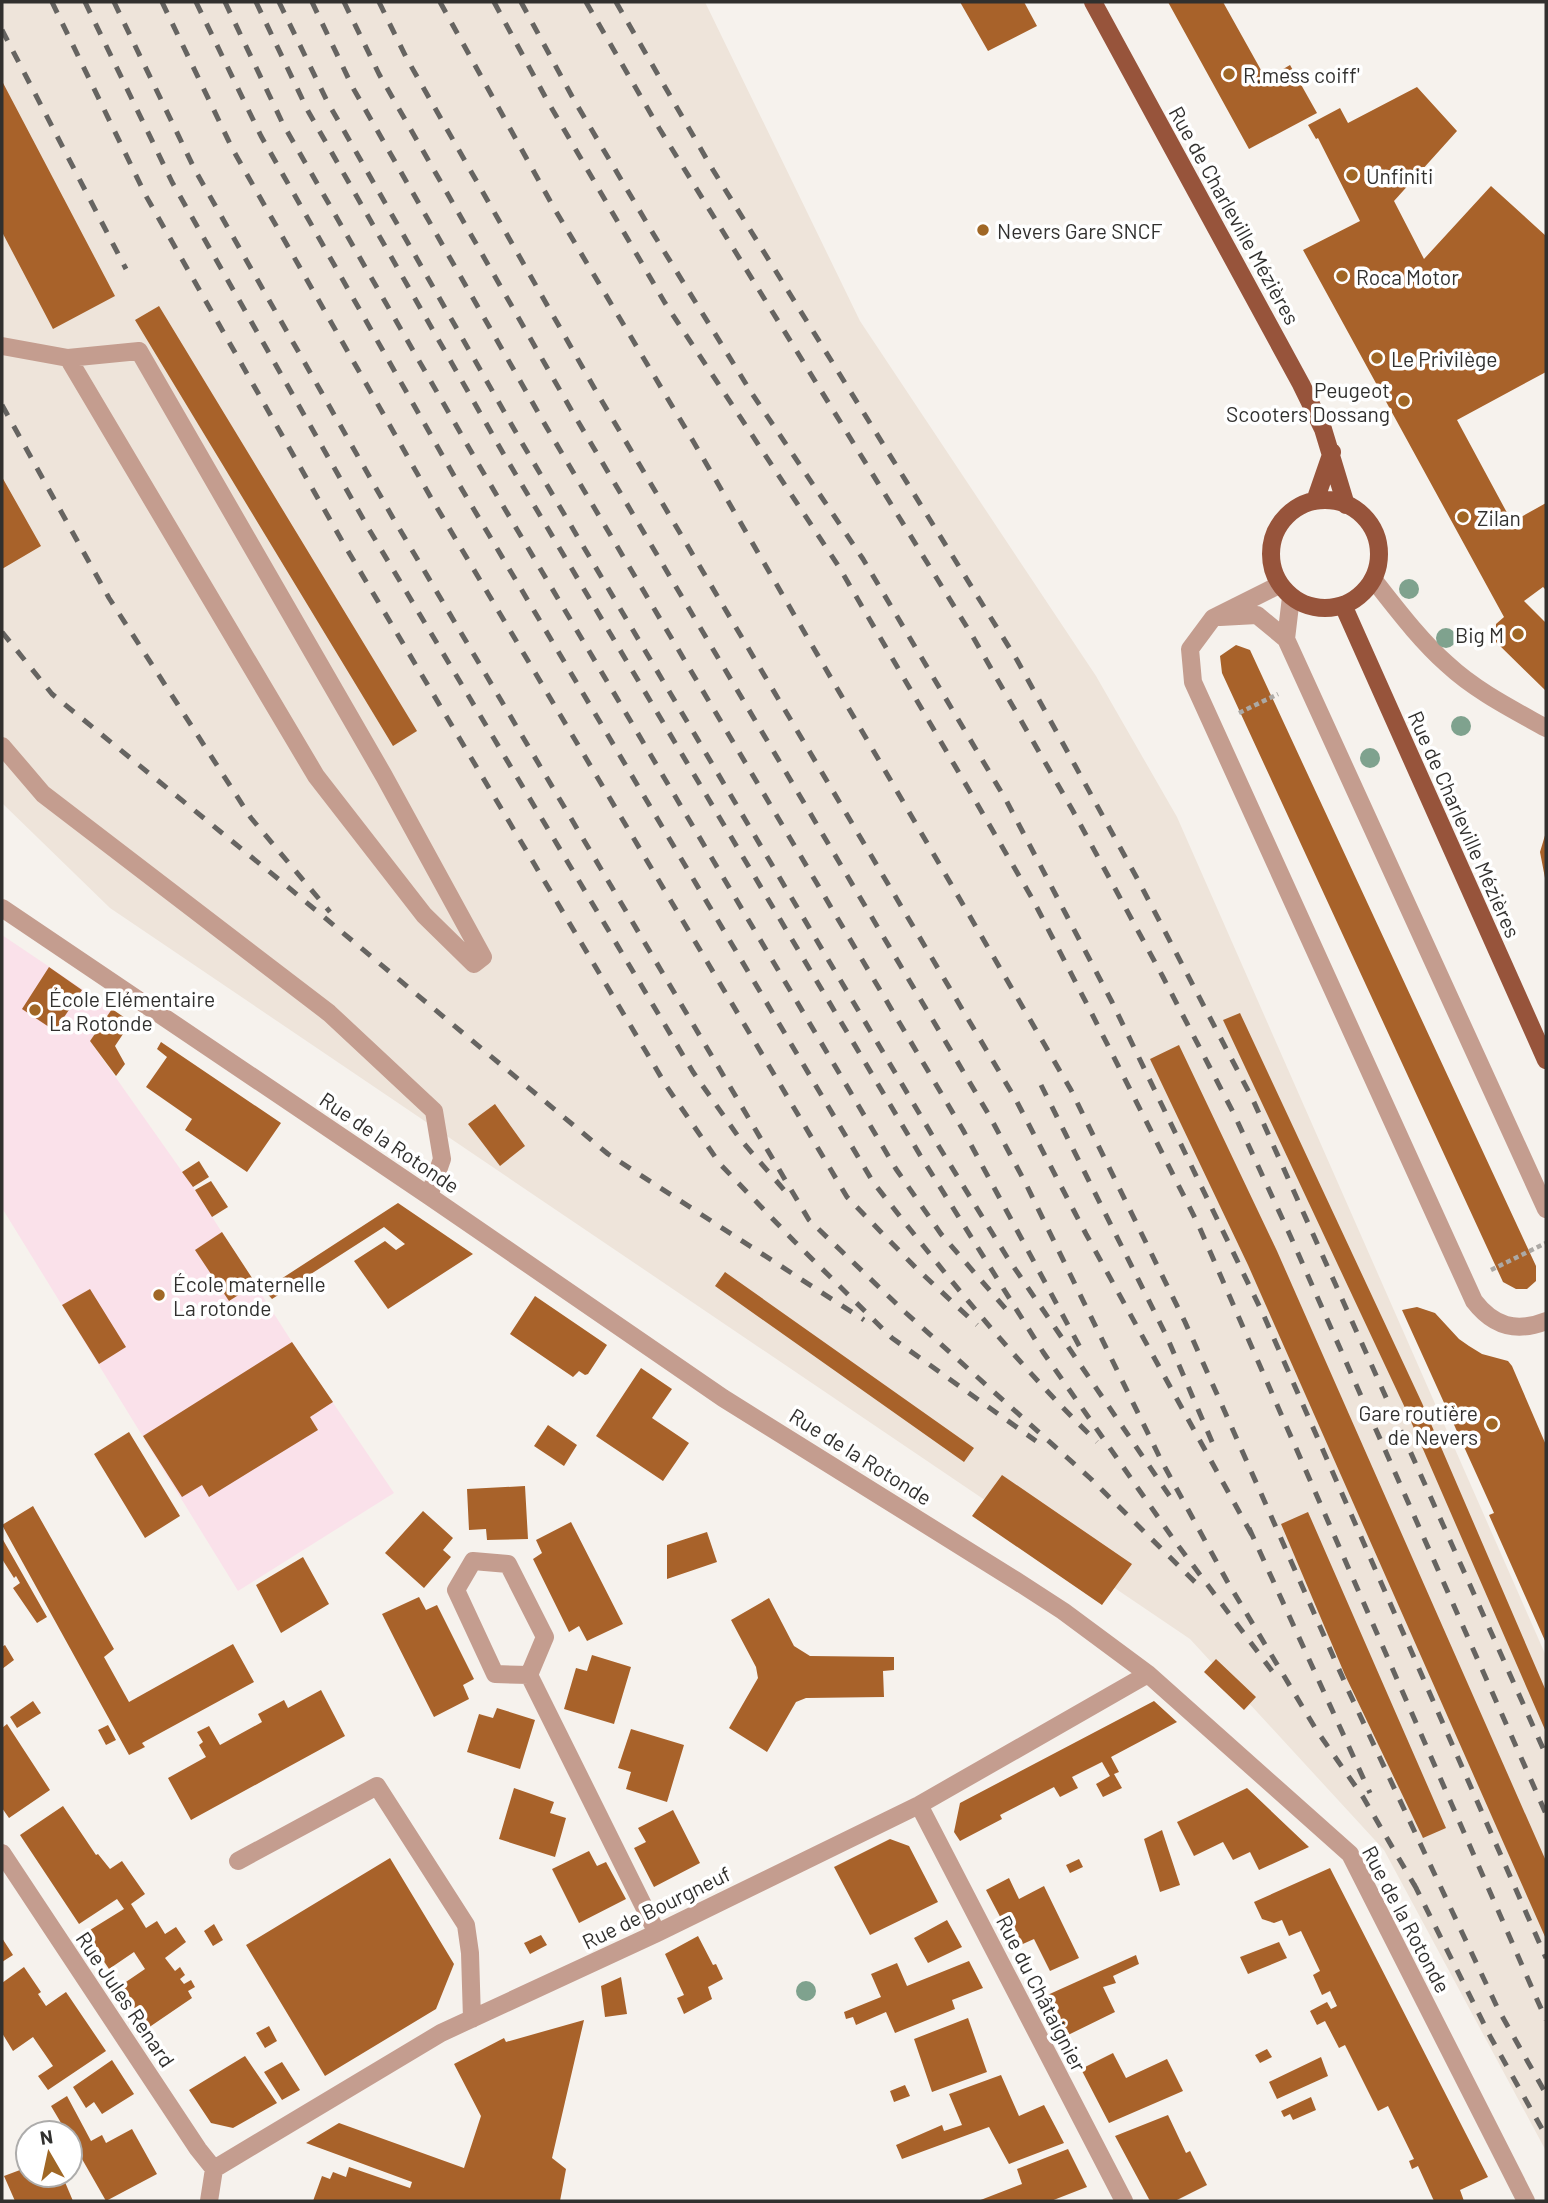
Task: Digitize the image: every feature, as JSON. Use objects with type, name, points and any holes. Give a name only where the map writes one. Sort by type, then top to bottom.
[{"type":"main road","name":"Rue de Charleville Mézières","points":[[1093,2],[1301,384],[1332,452],[1346,505]]},
{"type":"main road","points":[[1315,501],[1332,452]]},
{"type":"main road","points":[[1331,500],[1346,505],[1361,514],[1372,528],[1378,545],[1378,562],[1373,579],[1366,590],[1343,605],[1325,608],[1306,605],[1285,591],[1271,559],[1271,546],[1276,531],[1284,518],[1298,507],[1315,501],[1331,500]]},
{"type":"main road","name":"Rue de Charleville Mézières","points":[[1343,605],[1546,1060]]},
{"type":"street","points":[[2,346],[68,358],[138,351],[384,776],[484,957],[474,964],[424,915],[316,776],[68,358]]},
{"type":"street","points":[[1373,579],[1414,630],[1448,665],[1498,702],[1546,728]]},
{"type":"street","points":[[1546,1209],[1286,639],[1285,591],[1213,618],[1190,649],[1193,682],[1465,1283],[1485,1316],[1504,1326],[1523,1327],[1546,1321]]},
{"type":"street","points":[[1213,618],[1257,615],[1286,639]]},
{"type":"street","points":[[2,746],[43,794],[329,1013],[434,1111],[442,1159],[429,1196]]},
{"type":"street","name":"Rue de la Rotonde","points":[[2,908],[723,1398],[1063,1611],[1148,1674],[1350,1854],[1527,2201]]},
{"type":"street","points":[[529,1675],[495,1674],[456,1590],[473,1561],[508,1564],[545,1637],[529,1675],[657,1933]]},
{"type":"street","name":"Rue de Bourgneuf","points":[[214,2169],[441,2033],[657,1933],[919,1805],[1148,1674]]},
{"type":"street","points":[[238,1861],[377,1786],[466,1925],[470,1953],[472,2019]]},
{"type":"street","name":"Rue du Châtaignier","points":[[919,1805],[1124,2201]]},
{"type":"street","name":"Rue Jules Renard","points":[[2,1853],[198,2149],[214,2169]]},
{"type":"street","points":[[209,2201],[214,2169]]},
{"type":"path","points":[[1465,1283],[1546,1244]]},
{"type":"shaded area","points":[[2,2],[705,2],[860,321],[1096,676],[1177,817],[1546,1656],[1546,2151],[1384,1850],[1190,1639],[110,908],[2,803]]},
{"type":"shaded area","name":"École maternelle La rotonde","points":[[2,935],[112,1009],[90,1041],[193,1187],[292,1342],[394,1493],[238,1591],[2,1208]]},
{"type":"building","points":[[960,2],[1024,2],[1037,26],[988,51]]},
{"type":"building","points":[[1168,2],[1223,2],[1266,79],[1290,65],[1317,113],[1249,149]]},
{"type":"building","points":[[2,81],[115,296],[53,329],[2,232]]},
{"type":"building","points":[[1417,87],[1457,131],[1394,201],[1424,259],[1491,186],[1546,236],[1546,372],[1457,420],[1512,522],[1546,503],[1546,590],[1543,587],[1524,601],[1546,623],[1546,691],[1496,642],[1496,624],[1504,617],[1303,250],[1360,221],[1318,138],[1316,139],[1308,125],[1340,108],[1348,123]]},
{"type":"building","points":[[159,306],[417,731],[393,746],[135,320]]},
{"type":"building","points":[[2,477],[41,546],[2,569]]},
{"type":"building","points":[[1236,645],[1250,650],[1536,1266],[1536,1281],[1527,1289],[1516,1289],[1503,1282],[1222,673],[1220,656]]},
{"type":"building","points":[[1546,832],[1546,878],[1545,878],[1540,852]]},
{"type":"building","points":[[49,967],[82,990],[55,1031],[22,1009]]},
{"type":"building","points":[[112,1009],[131,1022],[115,1046],[125,1064],[116,1076],[90,1041]]},
{"type":"building","points":[[1240,1013],[1422,1403],[1546,1691],[1546,1732],[1406,1410],[1223,1020]]},
{"type":"building","points":[[161,1042],[281,1123],[247,1172],[185,1130],[192,1119],[146,1087],[167,1057],[157,1049]]},
{"type":"building","points":[[1179,1045],[1277,1251],[1546,1861],[1546,1939],[1248,1265],[1150,1059]]},
{"type":"building","points":[[495,1104],[525,1146],[500,1166],[468,1124]]},
{"type":"building","points":[[199,1161],[209,1177],[193,1187],[182,1172]]},
{"type":"building","points":[[211,1181],[228,1207],[212,1217],[195,1190]]},
{"type":"building","points":[[398,1203],[473,1254],[388,1309],[354,1261],[385,1241],[396,1250],[405,1244],[384,1227],[272,1299],[264,1290]]},
{"type":"building","points":[[222,1232],[256,1284],[229,1301],[195,1250]]},
{"type":"building","points":[[725,1272],[974,1448],[964,1462],[715,1286]]},
{"type":"building","points":[[90,1289],[126,1347],[99,1364],[62,1305]]},
{"type":"building","points":[[535,1296],[607,1345],[588,1374],[579,1371],[573,1377],[510,1334]]},
{"type":"building","points":[[1417,1307],[1435,1313],[1459,1339],[1482,1354],[1508,1361],[1546,1445],[1546,1643],[1489,1515],[1494,1513],[1402,1310]]},
{"type":"building","points":[[292,1342],[333,1402],[310,1417],[318,1430],[209,1497],[202,1485],[182,1497],[143,1436]]},
{"type":"building","points":[[641,1368],[672,1389],[652,1418],[689,1443],[663,1481],[596,1436]]},
{"type":"building","points":[[548,1425],[577,1445],[564,1466],[534,1446]]},
{"type":"building","points":[[129,1432],[180,1516],[145,1538],[94,1454]]},
{"type":"building","points":[[1002,1475],[1132,1564],[1102,1605],[972,1516]]},
{"type":"building","points":[[525,1486],[528,1539],[487,1540],[486,1529],[469,1530],[467,1489]]},
{"type":"building","points":[[33,1506],[114,1649],[104,1657],[129,1702],[233,1644],[254,1682],[142,1743],[145,1747],[129,1755],[2,1525]]},
{"type":"building","points":[[423,1511],[453,1538],[443,1550],[451,1557],[424,1588],[385,1553]]},
{"type":"building","points":[[1308,1512],[1446,1828],[1423,1838],[1345,1675],[1281,1524]]},
{"type":"building","points":[[571,1522],[623,1624],[587,1641],[579,1626],[569,1632],[533,1559],[542,1553],[536,1540]]},
{"type":"building","points":[[707,1532],[717,1562],[667,1579],[667,1545]]},
{"type":"building","points":[[2,1538],[47,1617],[37,1623],[13,1588],[20,1583],[2,1559]]},
{"type":"building","points":[[303,1557],[329,1604],[281,1633],[256,1585]]},
{"type":"building","points":[[419,1597],[426,1610],[437,1605],[474,1679],[463,1685],[469,1699],[434,1717],[382,1614]]},
{"type":"building","points":[[769,1598],[794,1646],[810,1656],[894,1657],[894,1670],[883,1671],[884,1697],[806,1698],[796,1702],[767,1752],[729,1728],[758,1678],[756,1667],[731,1620]]},
{"type":"building","points":[[5,1645],[14,1660],[2,1669],[2,1647]]},
{"type":"building","points":[[592,1655],[631,1667],[614,1724],[564,1709],[576,1668],[587,1671]]},
{"type":"building","points":[[1216,1659],[1256,1697],[1244,1710],[1204,1672]]},
{"type":"building","points":[[321,1690],[345,1736],[191,1820],[168,1778],[206,1757],[199,1745],[203,1742],[197,1732],[209,1726],[220,1745],[262,1722],[258,1714],[284,1700],[288,1708]]},
{"type":"building","points":[[33,1701],[41,1713],[17,1728],[10,1717]]},
{"type":"building","points":[[1154,1701],[1177,1722],[1111,1757],[1119,1772],[1114,1774],[1122,1788],[1103,1797],[1096,1784],[1110,1776],[1102,1762],[1072,1777],[1078,1788],[1060,1797],[1054,1787],[1000,1815],[1002,1819],[960,1841],[954,1832],[960,1803]]},
{"type":"building","points":[[497,1708],[535,1720],[520,1769],[467,1752],[479,1714],[493,1718]]},
{"type":"building","points":[[7,1724],[50,1790],[9,1818],[2,1808],[2,1728]]},
{"type":"building","points":[[108,1725],[116,1740],[106,1745],[98,1730]]},
{"type":"building","points":[[631,1729],[684,1745],[667,1802],[626,1789],[631,1772],[618,1768]]},
{"type":"building","points":[[514,1788],[554,1802],[550,1813],[566,1818],[555,1857],[499,1839]]},
{"type":"building","points":[[1247,1788],[1309,1847],[1259,1870],[1250,1852],[1233,1860],[1223,1842],[1194,1856],[1177,1822]]},
{"type":"building","points":[[63,1806],[96,1855],[98,1854],[110,1869],[122,1861],[145,1894],[131,1904],[146,1928],[157,1921],[165,1934],[176,1927],[186,1942],[165,1958],[175,1971],[180,1967],[185,1975],[180,1979],[184,1984],[191,1980],[195,1987],[188,1991],[192,1998],[148,2028],[120,1986],[145,1969],[134,1952],[109,1969],[85,1933],[124,1909],[117,1899],[79,1924],[20,1835]]},
{"type":"building","points":[[673,1810],[700,1863],[654,1887],[634,1848],[646,1842],[638,1828]]},
{"type":"building","points":[[1162,1830],[1180,1885],[1160,1892],[1144,1839]]},
{"type":"building","points":[[890,1839],[909,1846],[938,1902],[870,1935],[834,1867]]},
{"type":"building","points":[[589,1851],[597,1866],[606,1862],[626,1899],[579,1923],[552,1869]]},
{"type":"building","points":[[390,1858],[454,1964],[436,2009],[325,2076],[246,1945]]},
{"type":"building","points":[[1079,1859],[1083,1867],[1070,1873],[1066,1865]]},
{"type":"building","points":[[1330,1868],[1488,2177],[1460,2190],[1464,2201],[1434,2201],[1418,2166],[1412,2169],[1409,2161],[1414,2159],[1388,2106],[1378,2111],[1345,2045],[1339,2048],[1325,2021],[1317,2025],[1310,2011],[1327,2002],[1331,2009],[1337,2006],[1330,1991],[1322,1995],[1313,1975],[1320,1971],[1301,1931],[1289,1936],[1282,1920],[1274,1923],[1262,1919],[1254,1902]]},
{"type":"building","points":[[1009,1878],[1019,1899],[1044,1886],[1079,1958],[1050,1971],[1034,1939],[1016,1947],[986,1890]]},
{"type":"building","points":[[947,1920],[962,1947],[928,1963],[914,1938]]},
{"type":"building","points":[[214,1924],[223,1940],[213,1946],[204,1931]]},
{"type":"building","points":[[541,1935],[547,1945],[530,1954],[524,1943]]},
{"type":"building","points":[[698,1936],[723,1979],[708,1987],[712,1999],[684,2014],[677,1998],[684,1995],[665,1954]]},
{"type":"building","points":[[2,1938],[13,1955],[2,1962]]},
{"type":"building","points":[[1279,1942],[1287,1958],[1248,1974],[1240,1957]]},
{"type":"building","points":[[1136,1955],[1139,1964],[1113,1976],[1116,1983],[1103,1987],[1115,2012],[1064,2037],[1043,1997]]},
{"type":"building","points":[[969,1961],[983,1988],[952,2000],[955,2009],[895,2033],[886,2012],[856,2025],[853,2017],[846,2019],[844,2012],[881,1997],[871,1974],[897,1963],[907,1986]]},
{"type":"building","points":[[24,1967],[41,1992],[38,1994],[46,2006],[66,1992],[106,2051],[48,2090],[38,2076],[53,2066],[33,2037],[13,2051],[2,2033],[2,1983]]},
{"type":"building","points":[[621,1977],[627,2014],[605,2017],[601,1986]]},
{"type":"building","points":[[968,2018],[987,2072],[932,2092],[914,2039]]},
{"type":"building","points":[[584,2020],[552,2158],[566,2169],[560,2201],[313,2201],[322,2176],[330,2179],[333,2172],[346,2177],[349,2167],[410,2188],[412,2182],[306,2143],[339,2123],[464,2168],[481,2116],[454,2064],[504,2038],[506,2042]]},
{"type":"building","points":[[269,2026],[277,2041],[265,2048],[256,2033]]},
{"type":"building","points":[[1267,2049],[1272,2057],[1260,2063],[1255,2055]]},
{"type":"building","points":[[1113,2053],[1126,2078],[1167,2059],[1183,2091],[1109,2123],[1081,2069]]},
{"type":"building","points":[[245,2056],[277,2103],[233,2128],[211,2123],[189,2090]]},
{"type":"building","points":[[1321,2057],[1328,2076],[1277,2099],[1269,2082]]},
{"type":"building","points":[[112,2060],[134,2094],[102,2114],[94,2102],[86,2108],[73,2087]]},
{"type":"building","points":[[282,2062],[300,2090],[282,2100],[264,2072]]},
{"type":"building","points":[[1001,2075],[1019,2116],[1044,2105],[1064,2143],[1009,2164],[989,2127],[902,2159],[896,2145],[942,2125],[944,2131],[962,2125],[949,2094]]},
{"type":"building","points":[[905,2085],[910,2096],[894,2102],[890,2091]]},
{"type":"building","points":[[67,2096],[79,2119],[59,2119],[51,2106]]},
{"type":"building","points":[[1311,2097],[1316,2110],[1293,2120],[1290,2114],[1284,2117],[1281,2111]]},
{"type":"building","points":[[1168,2115],[1186,2153],[1190,2151],[1207,2185],[1175,2201],[1150,2201],[1115,2136]]},
{"type":"building","points":[[84,2128],[91,2141],[102,2135],[106,2143],[132,2129],[157,2174],[106,2201],[84,2162]]},
{"type":"building","points":[[1068,2149],[1087,2187],[1051,2201],[978,2201],[1022,2184],[1017,2169]]},
{"type":"building","points":[[14,2172],[14,2189],[68,2189],[73,2201],[15,2201],[4,2176]]},
{"type":"railway","points":[[52,2],[146,196],[345,546],[667,1087],[720,1164],[892,1338],[1036,1441]]},
{"type":"railway","points":[[85,2],[172,182],[370,531],[693,1072],[740,1139],[785,1191]]},
{"type":"railway","points":[[114,2],[195,170],[393,518],[809,1220],[906,1313],[1091,1479],[1197,1584]]},
{"type":"railway","points":[[162,2],[233,150],[430,496],[847,1197],[916,1268],[977,1325]]},
{"type":"railway","points":[[196,2],[261,136],[457,481],[873,1182],[1009,1349],[1097,1442]]},
{"type":"railway","points":[[225,2],[283,124],[480,467],[896,1169],[941,1234],[1011,1315]]},
{"type":"railway","points":[[256,2],[308,111],[503,453],[920,1155],[1043,1352],[1174,1540],[1272,1671]]},
{"type":"railway","points":[[279,2],[327,101],[522,443],[938,1145],[1007,1257],[1173,1501]]},
{"type":"railway","points":[[312,2],[353,88],[547,428],[963,1130],[1082,1351]]},
{"type":"railway","points":[[344,2],[379,74],[573,413],[989,1115],[1025,1182],[1161,1460],[1227,1581],[1317,1731],[1363,1797],[1419,1893]]},
{"type":"railway","points":[[379,2],[407,59],[600,398],[1016,1100],[1086,1234],[1253,1537]]},
{"type":"railway","points":[[440,2],[554,208],[1071,1090],[1185,1322],[1349,1692],[1498,2009],[1546,2094]]},
{"type":"railway","points":[[494,2],[548,102],[665,303],[839,567],[1032,898],[1198,1224],[1546,2020]]},
{"type":"railway","points":[[521,2],[574,100],[654,235],[751,392],[863,559],[1006,800],[1112,1002],[1264,1316],[1546,1958]]},
{"type":"railway","points":[[586,2],[659,128],[973,637],[1073,811],[1163,977],[1234,1114],[1289,1233],[1546,1814]]},
{"type":"railway","points":[[616,2],[713,170],[1017,660],[1138,880],[1253,1100],[1546,1755]]},
{"type":"railway","points":[[2,30],[126,269]]},
{"type":"railway","points":[[2,405],[109,598],[251,818],[330,912]]},
{"type":"railway","points":[[2,632],[52,694],[608,1154],[864,1320]]},
{"type":"railway","points":[[1041,1085],[1166,1335],[1216,1451]]},
{"type":"railway","points":[[1249,1528],[1370,1793]]},
{"type":"railway","points":[[1414,1884],[1491,2038],[1546,2136]]},
{"type":"place","name":"R.mess coiff'","points":[[1229,74]]},
{"type":"place","name":"Unfiniti","points":[[1352,175]]},
{"type":"place","name":"Nevers Gare SNCF","points":[[983,230]]},
{"type":"place","name":"Roca Motor","points":[[1342,276]]},
{"type":"place","name":"Le Privilège","points":[[1377,358]]},
{"type":"place","name":"Peugeot Scooters Dossang","points":[[1404,401]]},
{"type":"place","name":"Zilan","points":[[1463,517]]},
{"type":"place","name":"Big M","points":[[1518,634]]},
{"type":"place","name":"École Elémentaire La Rotonde","points":[[35,1010]]},
{"type":"place","name":"École maternelle La rotonde","points":[[159,1295]]},
{"type":"place","name":"Gare routière de Nevers","points":[[1492,1424]]}]
